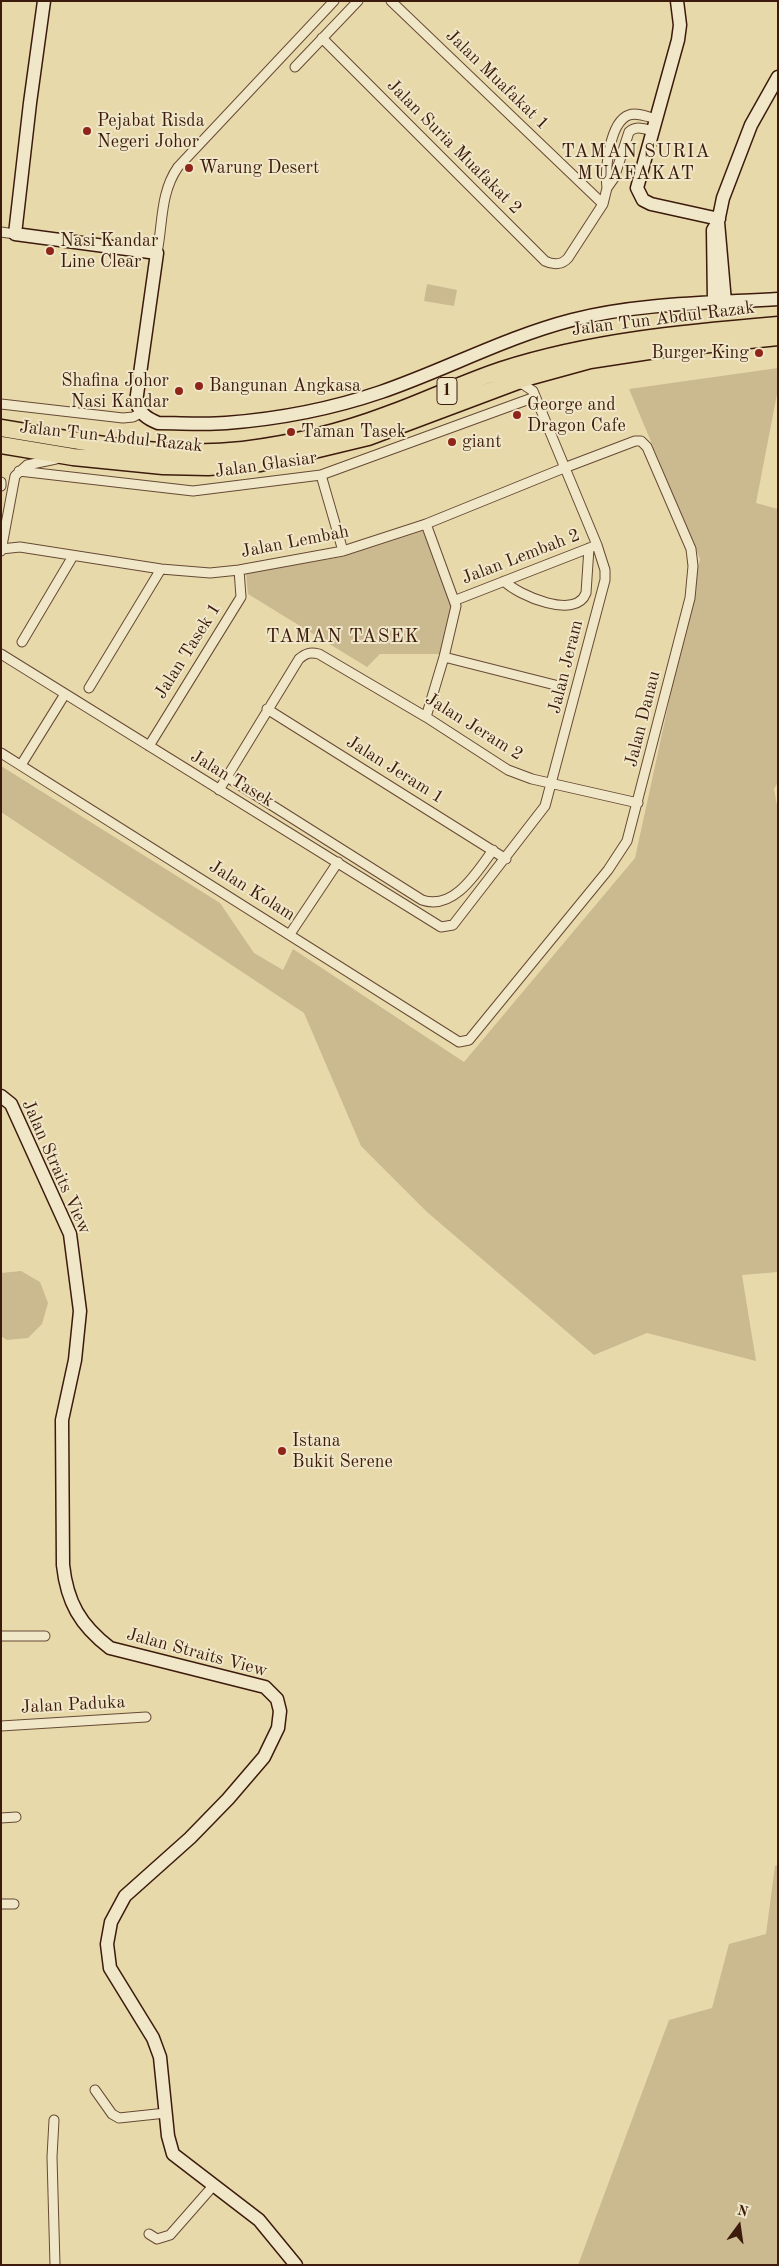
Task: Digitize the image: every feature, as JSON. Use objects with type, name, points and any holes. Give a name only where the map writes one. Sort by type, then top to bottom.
[{"type":"highway","name":"Jalan Tun Abdul Razak","points":[[1,428],[166,453],[204,453],[266,447],[357,425],[502,370],[563,352],[654,337],[778,325]]},
{"type":"highway","name":"Jalan Tun Abdul Razak","points":[[1,445],[73,457],[194,467],[260,463],[328,448],[375,434],[515,382],[590,360],[662,349],[778,337]]},
{"type":"street","points":[[16,234],[30,103],[44,1]]},
{"type":"street","points":[[334,1],[178,167],[168,181],[161,217],[136,402],[141,412],[148,419],[158,423],[225,423],[275,418],[327,408],[381,392],[534,331],[573,319],[632,309],[778,299]]},
{"type":"street","points":[[295,67],[358,1]]},
{"type":"street","name":"Jalan Muafakat 1","points":[[391,1],[603,204]]},
{"type":"street","points":[[677,1],[680,25],[678,40],[637,188],[643,200],[651,204],[718,221]]},
{"type":"street","name":"Jalan Suria Muafakat 2","points":[[322,38],[545,261],[554,264],[562,263],[568,258],[603,204]]},
{"type":"street","points":[[711,242],[723,198],[751,125],[778,77]]},
{"type":"street","points":[[607,188],[605,176],[609,154],[616,127],[621,120],[630,114],[654,125]]},
{"type":"street","points":[[603,204],[607,188],[614,178],[629,132],[632,129],[654,125]]},
{"type":"street","points":[[697,215],[723,198]]},
{"type":"street","points":[[697,215],[707,230],[711,242],[719,302]]},
{"type":"street","points":[[718,221],[720,227],[719,302]]},
{"type":"street","points":[[1,232],[157,248]]},
{"type":"street","points":[[534,394],[534,385],[542,373]]},
{"type":"street","points":[[515,382],[524,385],[534,394]]},
{"type":"street","name":"Jalan Jeram","points":[[448,927],[453,925],[506,859],[545,806],[553,783],[605,580],[604,570],[593,547],[534,394]]},
{"type":"street","name":"Jalan Glasiar","points":[[19,471],[193,491],[320,475],[534,394]]},
{"type":"street","points":[[1,404],[123,418],[133,417],[141,412]]},
{"type":"street","name":"Jalan Danau","points":[[466,1042],[608,870],[627,840],[690,598],[693,558],[645,443],[635,441],[564,468]]},
{"type":"street","points":[[2,550],[13,484],[19,471],[27,465],[73,457]]},
{"type":"street","name":"Jalan Lembah","points":[[3,539],[20,547],[161,570],[210,573],[239,570],[343,551],[426,524],[564,468]]},
{"type":"street","points":[[320,475],[343,551]]},
{"type":"street","points":[[426,524],[456,600],[456,612],[426,717]]},
{"type":"street","name":"Jalan Lembah","points":[[2,550],[20,547]]},
{"type":"street","points":[[504,581],[512,589],[527,597],[561,605],[570,606],[578,604],[586,593],[593,547]]},
{"type":"street","name":"Jalan Lembah 2","points":[[456,600],[593,547]]},
{"type":"street","points":[[22,642],[74,556]]},
{"type":"street","points":[[89,688],[161,570]]},
{"type":"street","name":"Jalan Tasek 1","points":[[149,746],[241,597],[239,570]]},
{"type":"street","name":"Jalan Jeram 2","points":[[267,709],[304,654],[312,652],[320,654],[426,717],[508,770],[532,779],[638,803]]},
{"type":"street","name":"Jalan Tasek","points":[[1,654],[441,927],[448,927]]},
{"type":"street","points":[[444,657],[558,686]]},
{"type":"street","points":[[21,765],[65,694]]},
{"type":"street","points":[[219,790],[267,709]]},
{"type":"street","name":"Jalan Jeram 1","points":[[267,709],[506,859]]},
{"type":"street","name":"Jalan Kolam","points":[[1,753],[459,1042],[466,1042]]},
{"type":"street","name":"Jalan Tasek","points":[[227,776],[422,900],[430,903],[444,900],[467,885],[493,850]]},
{"type":"street","points":[[290,934],[338,862]]},
{"type":"street","name":"Jalan Straits View","points":[[1,1096],[11,1104],[70,1234],[75,1257],[80,1311],[79,1336],[62,1420],[63,1565],[65,1585],[75,1609],[94,1636],[110,1648],[265,1687],[277,1699],[280,1711],[278,1728],[264,1757],[228,1799],[190,1838],[125,1896],[112,1922],[106,1944],[110,1968],[153,2038],[160,2057],[168,2136],[173,2154],[259,2220],[296,2265]]},
{"type":"street","points":[[1,1636],[45,1636]]},
{"type":"street","name":"Jalan Paduka","points":[[1,1726],[146,1717]]},
{"type":"street","points":[[1,1818],[16,1817]]},
{"type":"street","points":[[1,1904],[14,1904]]},
{"type":"street","points":[[95,2090],[112,2114],[119,2118],[166,2113]]},
{"type":"street","points":[[54,2120],[52,2157],[55,2265]]},
{"type":"street","points":[[149,2234],[157,2239],[170,2235],[213,2186]]},
{"type":"shaded area","points":[[427,284],[457,290],[454,306],[424,301]]},
{"type":"shaded area","points":[[778,368],[778,389],[756,503],[778,509],[778,782],[774,789],[778,811],[778,1272],[742,1275],[756,1361],[647,1333],[594,1355],[427,1212],[361,1146],[304,1013],[1,812],[1,766],[220,903],[254,953],[283,970],[293,949],[464,1062],[635,858],[700,559],[629,389]]},
{"type":"shaded area","points":[[423,531],[453,603],[440,654],[380,654],[367,667],[248,594],[246,573],[342,557]]},
{"type":"shaded area","points":[[21,1271],[40,1282],[48,1303],[42,1324],[28,1338],[7,1340],[1,1336],[1,1273]]},
{"type":"shaded area","points":[[778,1865],[778,2265],[578,2265],[669,2020],[712,2008],[729,1944],[766,1934],[775,1866]]},
{"type":"place","name":"Pejabat Risda Negeri Johor","points":[[87,131]]},
{"type":"place","name":"Warung Desert","points":[[189,168]]},
{"type":"place","name":"Nasi Kandar Line Clear","points":[[50,251]]},
{"type":"place","name":"Burger King","points":[[759,353]]},
{"type":"place","name":"Bangunan Angkasa","points":[[199,386]]},
{"type":"place","name":"Shafina Johor Nasi Kandar","points":[[179,391]]},
{"type":"place","name":"George and Dragon Cafe","points":[[517,415]]},
{"type":"place","name":"Taman Tasek","points":[[291,432]]},
{"type":"place","name":"giant","points":[[452,442]]},
{"type":"place","name":"Istana Bukit Serene","points":[[282,1451]]},
{"type":"district","name":"TAMAN SURIA MUAFAKAT","points":[[636,163]]},
{"type":"district","name":"TAMAN TASEK","points":[[343,637]]}]
